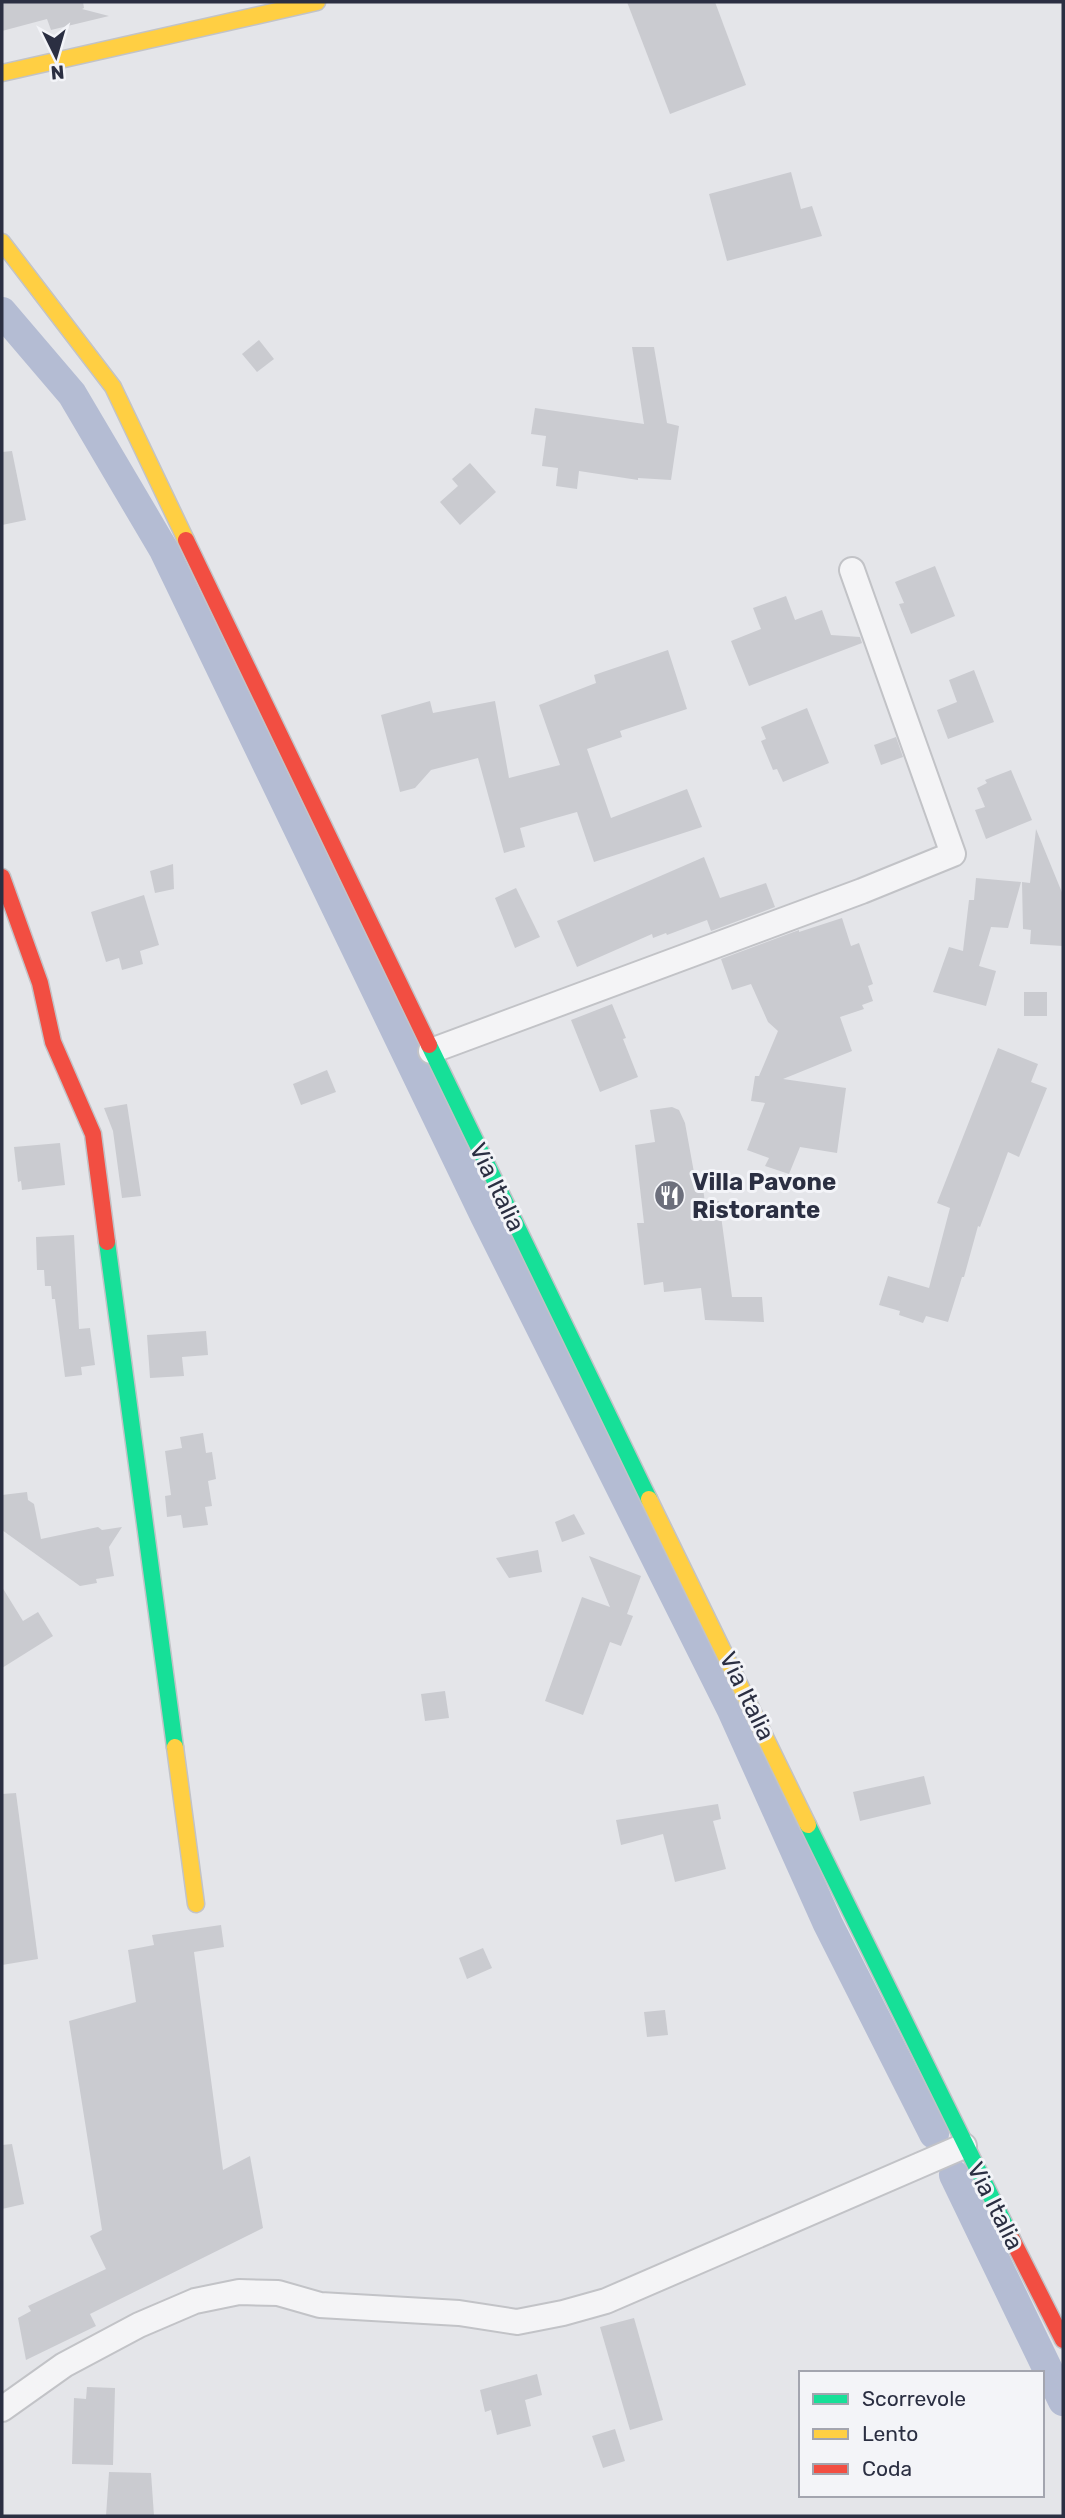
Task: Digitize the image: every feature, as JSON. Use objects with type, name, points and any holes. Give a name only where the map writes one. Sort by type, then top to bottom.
[{"type":"street","points":[[2,73],[317,2]]},
{"type":"street","name":"Via Italia","points":[[2,242],[113,387],[431,1051],[964,2146],[1063,2340]]},
{"type":"street","points":[[431,1051],[953,855],[852,570]]},
{"type":"street","points":[[2,877],[40,983],[53,1042],[93,1134],[196,1904]]},
{"type":"street","points":[[2,2409],[64,2365],[139,2325],[195,2301],[239,2292],[278,2293],[320,2305],[459,2313],[517,2322],[564,2313],[607,2301],[964,2146]]},
{"type":"building","points":[[2,2],[83,2],[82,9],[109,16],[51,30],[47,19],[2,31]]},
{"type":"building","points":[[627,2],[715,2],[746,85],[670,114]]},
{"type":"building","points":[[791,172],[801,209],[812,206],[822,236],[727,261],[709,194]]},
{"type":"building","points":[[259,340],[274,359],[257,372],[242,354]]},
{"type":"building","points":[[632,347],[654,347],[667,423],[679,426],[671,480],[638,480],[579,471],[577,489],[556,486],[558,468],[542,466],[546,436],[531,434],[535,408],[644,424]]},
{"type":"building","points":[[12,451],[26,520],[2,525],[2,452]]},
{"type":"building","points":[[470,463],[496,492],[460,525],[440,502],[458,486],[452,479]]},
{"type":"building","points":[[935,566],[955,616],[911,634],[899,604],[904,603],[895,582]]},
{"type":"building","points":[[786,596],[795,620],[822,610],[831,635],[860,637],[862,643],[749,686],[731,641],[761,629],[753,608]]},
{"type":"building","points":[[668,650],[687,709],[620,731],[622,737],[587,749],[611,818],[687,789],[702,827],[594,862],[577,812],[520,828],[525,847],[504,853],[478,758],[431,770],[415,788],[400,792],[381,715],[430,701],[433,713],[495,701],[509,778],[560,765],[539,705],[596,683],[594,675]]},
{"type":"building","points":[[974,670],[994,722],[948,739],[937,710],[957,702],[949,680]]},
{"type":"building","points":[[807,708],[829,763],[783,782],[777,769],[773,770],[761,741],[766,739],[761,727]]},
{"type":"building","points":[[896,737],[903,757],[881,765],[874,745]]},
{"type":"building","points":[[1011,770],[1032,820],[986,839],[975,810],[985,807],[977,788],[987,783],[985,780]]},
{"type":"building","points":[[1036,829],[1063,895],[1063,946],[1030,944],[1031,930],[1023,929],[1022,882],[1030,883]]},
{"type":"building","points":[[704,857],[720,898],[766,883],[775,907],[711,931],[707,920],[667,935],[666,933],[653,938],[652,934],[577,967],[557,921]]},
{"type":"building","points":[[173,864],[174,889],[155,893],[150,871]]},
{"type":"building","points":[[976,878],[1021,882],[1008,928],[991,927],[979,966],[996,971],[986,1006],[933,992],[949,947],[963,951],[969,900],[974,900]]},
{"type":"building","points":[[516,888],[540,937],[515,948],[495,898]]},
{"type":"building","points":[[144,895],[159,945],[140,951],[143,964],[122,970],[119,958],[106,962],[91,912]]},
{"type":"building","points":[[842,918],[851,946],[859,943],[873,984],[868,986],[873,1001],[862,1005],[864,1009],[840,1017],[852,1051],[783,1079],[846,1088],[837,1153],[800,1147],[789,1174],[765,1166],[769,1158],[747,1150],[765,1103],[751,1101],[755,1076],[759,1076],[778,1031],[768,1022],[751,984],[732,990],[721,959],[799,930]]},
{"type":"building","points":[[1024,992],[1047,992],[1047,1016],[1024,1016]]},
{"type":"building","points":[[612,1004],[638,1077],[600,1092],[571,1020]]},
{"type":"building","points":[[998,1048],[1038,1064],[1031,1082],[1047,1088],[1019,1157],[1008,1152],[980,1227],[978,1226],[948,1322],[926,1316],[923,1323],[899,1315],[900,1311],[879,1305],[888,1276],[929,1288],[950,1208],[937,1203]]},
{"type":"building","points":[[327,1070],[336,1092],[301,1105],[293,1084]]},
{"type":"building","points":[[127,1104],[141,1196],[122,1198],[113,1131],[104,1108]]},
{"type":"building","points":[[672,1107],[679,1110],[685,1123],[697,1189],[703,1188],[705,1203],[719,1201],[732,1297],[762,1297],[764,1322],[705,1320],[701,1288],[664,1292],[663,1282],[644,1285],[637,1223],[644,1223],[635,1145],[655,1142],[650,1110]]},
{"type":"building","points":[[60,1143],[65,1185],[22,1190],[21,1181],[18,1182],[14,1147]]},
{"type":"building","points":[[74,1235],[79,1329],[90,1328],[95,1365],[81,1367],[82,1375],[65,1377],[55,1299],[52,1299],[51,1286],[45,1286],[44,1270],[37,1270],[36,1237]]},
{"type":"building","points":[[206,1331],[208,1355],[182,1357],[184,1376],[150,1378],[147,1335]]},
{"type":"building","points":[[203,1433],[206,1453],[212,1452],[216,1479],[208,1481],[212,1506],[205,1507],[208,1525],[183,1528],[181,1515],[167,1517],[165,1496],[171,1495],[165,1451],[182,1448],[180,1437]]},
{"type":"building","points":[[27,1492],[28,1500],[34,1504],[41,1539],[98,1527],[102,1530],[122,1527],[109,1547],[114,1576],[96,1579],[97,1583],[80,1586],[2,1530],[2,1495]]},
{"type":"building","points":[[574,1514],[585,1534],[562,1542],[555,1522]]},
{"type":"building","points":[[538,1550],[542,1572],[509,1578],[496,1558]]},
{"type":"building","points":[[589,1556],[641,1576],[627,1614],[633,1616],[621,1646],[610,1642],[583,1715],[545,1701],[582,1597],[610,1607]]},
{"type":"building","points":[[2,1587],[23,1621],[38,1612],[53,1636],[2,1668]]},
{"type":"building","points":[[445,1691],[449,1718],[425,1721],[421,1694]]},
{"type":"building","points":[[924,1776],[931,1804],[860,1821],[853,1792]]},
{"type":"building","points":[[16,1793],[38,1959],[2,1965],[2,1794]]},
{"type":"building","points":[[718,1804],[721,1819],[713,1821],[726,1869],[675,1882],[663,1834],[621,1845],[616,1820]]},
{"type":"building","points":[[221,1925],[224,1947],[194,1952],[223,2170],[250,2156],[263,2228],[90,2314],[96,2326],[26,2360],[18,2318],[31,2311],[28,2306],[106,2269],[90,2236],[102,2230],[69,2021],[136,2002],[128,1950],[154,1945],[152,1935]]},
{"type":"building","points":[[483,1948],[492,1968],[467,1979],[459,1958]]},
{"type":"building","points":[[665,2010],[668,2035],[647,2037],[644,2012]]},
{"type":"building","points":[[12,2144],[24,2204],[2,2209],[2,2145]]},
{"type":"building","points":[[634,2318],[663,2420],[630,2430],[600,2327]]},
{"type":"building","points":[[537,2374],[542,2395],[525,2400],[531,2426],[497,2435],[491,2410],[485,2412],[480,2390]]},
{"type":"building","points":[[87,2387],[115,2388],[113,2465],[72,2464],[74,2398],[86,2399]]},
{"type":"building","points":[[615,2429],[625,2461],[603,2468],[592,2436]]},
{"type":"building","points":[[109,2472],[151,2473],[154,2516],[106,2516]]},
{"type":"waterway","points":[[2,312],[72,394],[164,550],[485,1216],[732,1710],[828,1924],[934,2134]]},
{"type":"waterway","points":[[954,2175],[1063,2401]]},
{"type":"traffic: fast","points":[[429,1045],[649,1499]]},
{"type":"traffic: fast","points":[[107,1242],[175,1747]]},
{"type":"traffic: fast","points":[[808,1825],[1012,2239]]},
{"type":"traffic: slow","points":[[2,73],[317,2]]},
{"type":"traffic: slow","points":[[2,242],[113,387],[186,540]]},
{"type":"traffic: slow","points":[[649,1499],[808,1825]]},
{"type":"traffic: slow","points":[[175,1747],[196,1904]]},
{"type":"traffic: jam","points":[[186,540],[429,1045]]},
{"type":"traffic: jam","points":[[2,877],[40,983],[53,1042],[93,1134],[107,1242]]},
{"type":"traffic: jam","points":[[1012,2239],[1063,2340]]},
{"type":"place","name":"Villa Pavone Ristorante","points":[[669,1196]]}]
